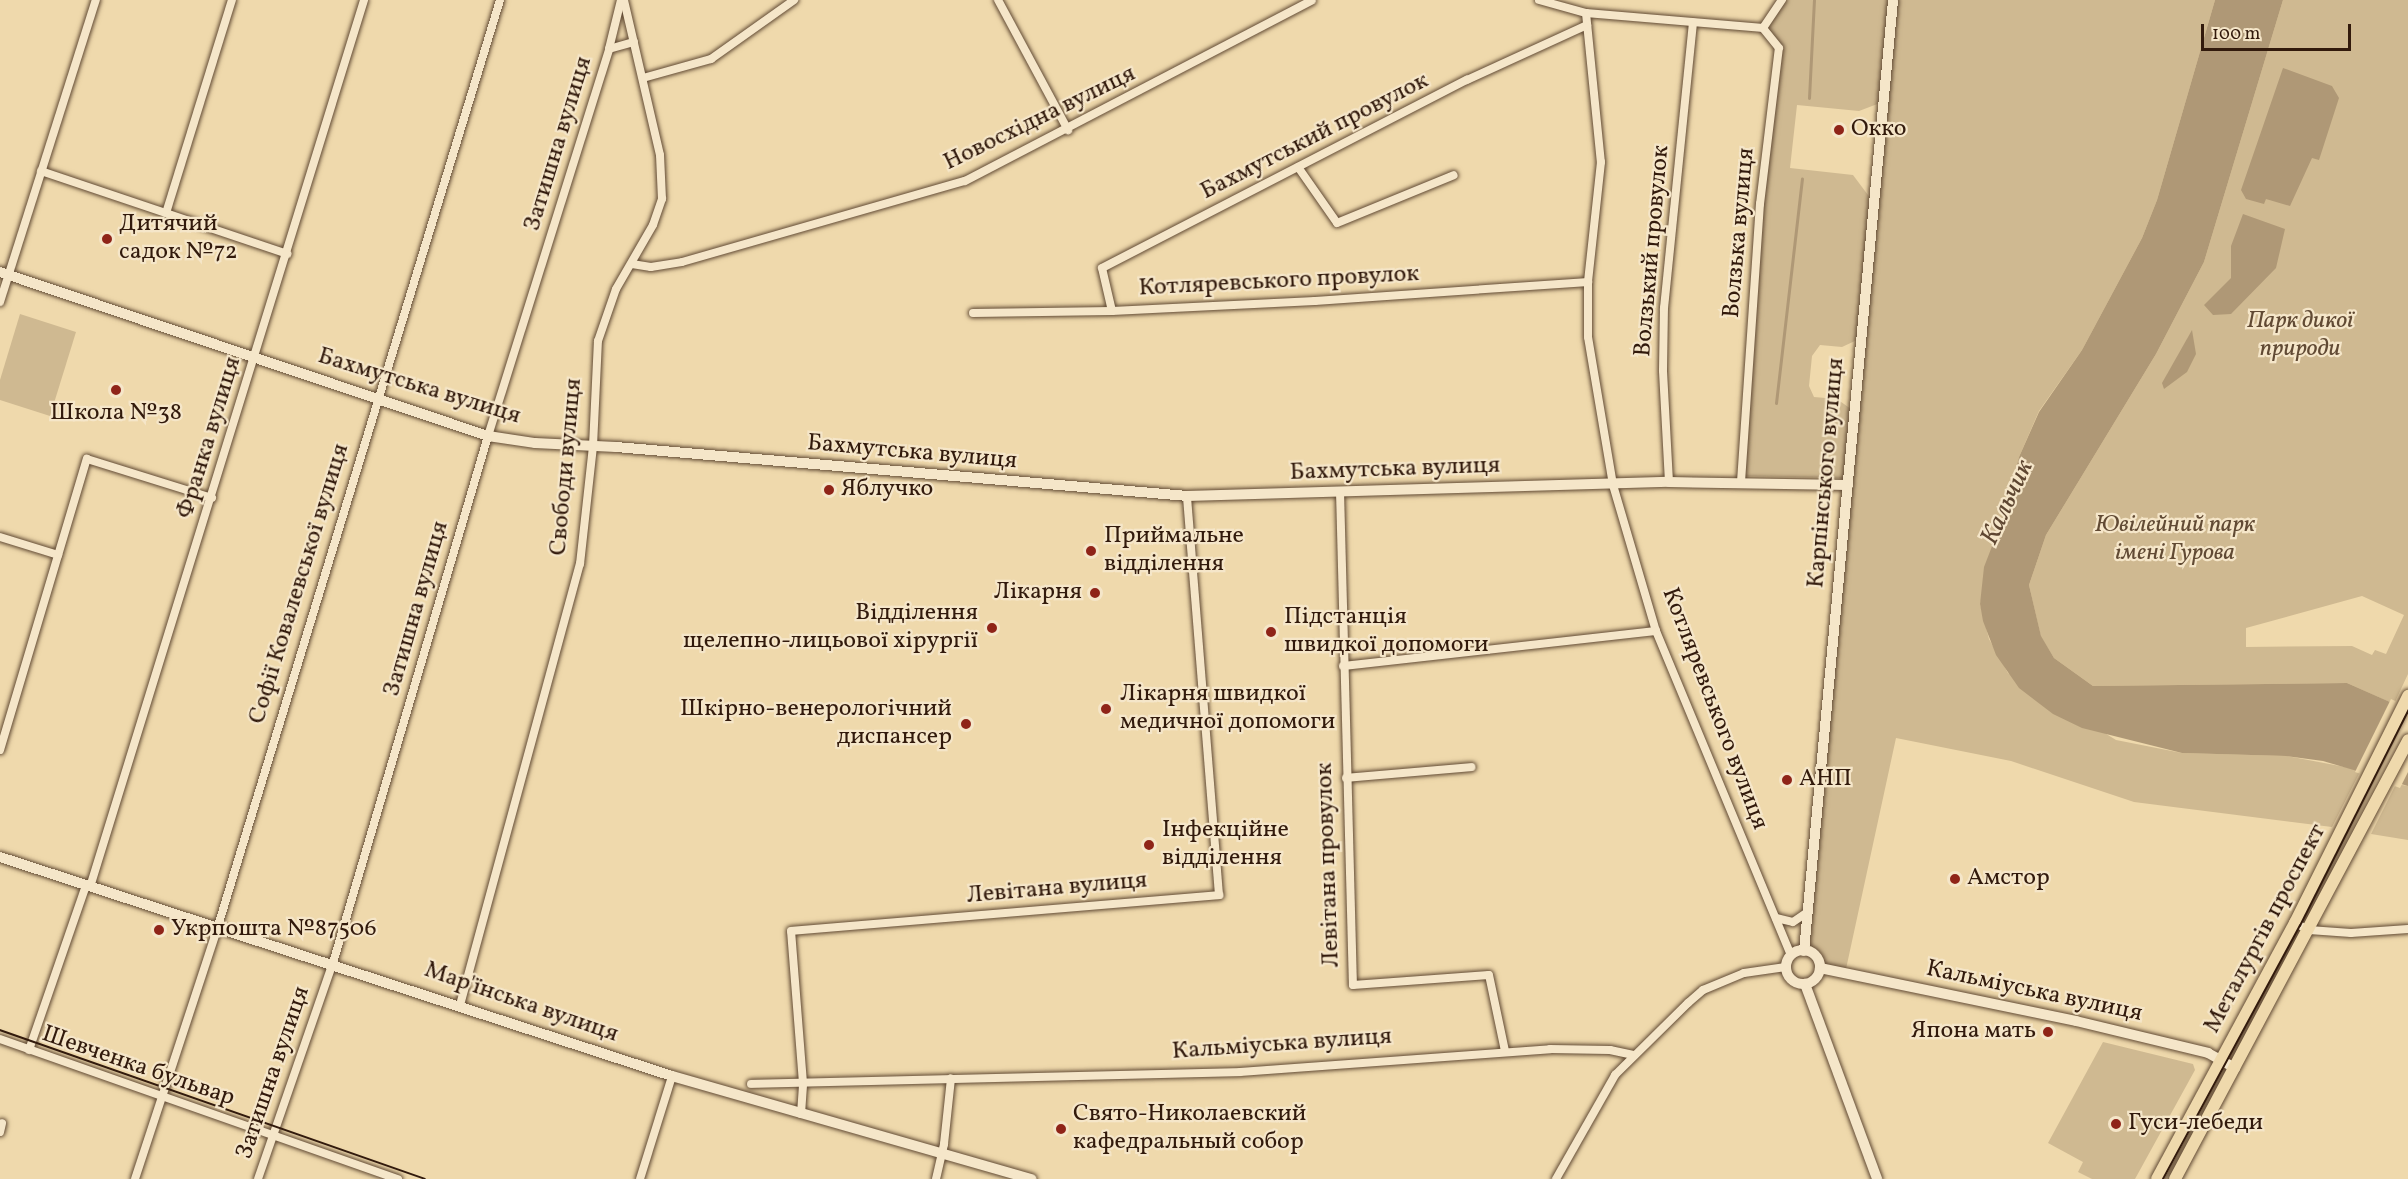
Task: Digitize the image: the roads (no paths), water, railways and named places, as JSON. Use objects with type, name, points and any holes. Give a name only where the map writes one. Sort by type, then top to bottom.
[{"type":"main road","name":"Металургів проспект","points":[[2157,1179],[2295,923],[2408,696]]},
{"type":"main road","name":"Металургів проспект","points":[[2175,1179],[2369,819],[2408,740]]},
{"type":"street","points":[[0,302],[4,273],[41,171],[96,0]]},
{"type":"street","points":[[166,213],[232,0]]},
{"type":"street","name":"Франка вулиця","points":[[29,1050],[88,886],[212,498],[364,0]]},
{"type":"street","name":"Софії Ковалевської вулиця","points":[[135,1179],[218,926],[500,0]]},
{"type":"street","name":"Затишна вулиця","points":[[609,49],[634,42],[623,0]]},
{"type":"street","name":"Затишна вулиця","points":[[258,1179],[333,963],[489,435],[623,0]]},
{"type":"street","points":[[643,78],[711,59],[779,4],[794,0]]},
{"type":"street","points":[[998,0],[1068,129]]},
{"type":"street","name":"Новосхідна вулиця","points":[[632,264],[651,267],[682,262],[936,190],[974,177],[1312,0]]},
{"type":"street","points":[[1539,0],[1586,13],[1762,28],[1782,0]]},
{"type":"street","name":"Карпінського вулиця","points":[[1804,951],[1893,0]]},
{"type":"street","name":"Котляревського вулиця","points":[[1586,13],[1601,162],[1588,282],[1590,361],[1613,485],[1656,631],[1791,955]]},
{"type":"street","name":"Волзький провулок","points":[[1669,482],[1663,370],[1664,308],[1693,22]]},
{"type":"street","name":"Бахмутський провулок","points":[[1112,311],[1102,268],[1467,80],[1587,25]]},
{"type":"street","name":"Волзька вулиця","points":[[1741,482],[1760,204],[1779,48],[1762,28]]},
{"type":"street","name":"Свободи вулиця","points":[[460,1005],[580,564],[593,446],[598,341],[607,309],[654,225],[662,199],[660,155],[634,42]]},
{"type":"street","points":[[1298,167],[1337,223],[1454,175]]},
{"type":"street","points":[[41,171],[287,254]]},
{"type":"street","name":"Бахмутська вулиця","points":[[4,273],[489,435],[593,446],[1187,496],[1669,482],[1848,485]]},
{"type":"street","name":"Котляревського провулок","points":[[973,313],[1112,311],[1588,282]]},
{"type":"street","points":[[0,750],[87,459],[212,498]]},
{"type":"street","name":"Левітана провулок","points":[[1340,491],[1353,986],[1489,975],[1505,1051]]},
{"type":"street","name":"Левітана вулиця","points":[[801,1114],[803,1083],[792,931],[1219,895],[1187,496]]},
{"type":"street","points":[[0,537],[58,555]]},
{"type":"street","points":[[1343,666],[1656,631]]},
{"type":"street","points":[[1347,778],[1472,767]]},
{"type":"street","name":"Мар'їнська вулиця","points":[[0,857],[333,963],[672,1076],[1032,1179]]},
{"type":"street","points":[[1776,918],[1793,922],[1808,912]]},
{"type":"street","points":[[2295,923],[2309,930],[2351,933],[2408,929]]},
{"type":"street","points":[[1804,951],[1816,956],[1820,968],[1815,979],[1805,984],[1793,982],[1786,967],[1791,955],[1804,951]]},
{"type":"street","points":[[1556,1179],[1615,1075],[1703,990],[1744,973],[1786,967]]},
{"type":"street","name":"Кальміуська вулиця","points":[[1820,968],[2022,1008],[2208,1053],[2235,1068]]},
{"type":"street","points":[[1805,984],[1877,1179]]},
{"type":"street","name":"Шевченка бульвар","points":[[0,1040],[398,1179]]},
{"type":"street","name":"Кальміуська вулиця","points":[[751,1084],[1240,1072],[1505,1051],[1573,1049],[1634,1055]]},
{"type":"street","points":[[640,1179],[672,1076]]},
{"type":"street","points":[[936,1179],[942,1154],[951,1078]]},
{"type":"water","name":"Кальчик","points":[[2215,0],[2283,0],[2204,262],[2156,354],[2046,535],[2029,585],[2041,636],[2054,658],[2093,686],[2347,683],[2408,710],[2408,786],[2323,761],[2286,756],[2182,753],[2082,728],[2053,714],[2019,688],[1996,655],[1983,621],[1980,604],[1984,567],[2001,523],[2019,457],[2039,412],[2082,350],[2142,238],[2157,200]]},
{"type":"water","points":[[2283,68],[2332,86],[2339,98],[2319,160],[2312,158],[2290,206],[2266,199],[2264,204],[2246,199],[2241,190]]},
{"type":"water","points":[[2243,214],[2285,229],[2276,268],[2231,314],[2213,315],[2204,305],[2231,278],[2231,246]]},
{"type":"water","points":[[2192,330],[2196,354],[2187,372],[2164,389],[2162,383]]},
{"type":"waterway","points":[[1809,98],[1814,0]]},
{"type":"waterway","points":[[1776,403],[1802,178]]},
{"type":"tram line","points":[[2163,1179],[2300,926],[2408,711]]},
{"type":"tram line","points":[[0,1030],[425,1179]]},
{"type":"place","name":"Окко","points":[[1839,130]]},
{"type":"place","name":"Дитячий садок №72","points":[[107,239]]},
{"type":"place","name":"Школа №38","points":[[116,390]]},
{"type":"place","name":"Яблучко","points":[[829,490]]},
{"type":"place","name":"Приймальне відділення","points":[[1091,551]]},
{"type":"place","name":"Лікарня","points":[[1095,593]]},
{"type":"place","name":"Відділення щелепно-лицьової хірургії","points":[[992,628]]},
{"type":"place","name":"Підстанція швидкої допомоги","points":[[1271,632]]},
{"type":"place","name":"Лікарня швидкої медичної допомоги","points":[[1106,709]]},
{"type":"place","name":"Шкірно-венерологічний диспансер","points":[[966,724]]},
{"type":"place","name":"АНП","points":[[1787,780]]},
{"type":"place","name":"Інфекційне відділення","points":[[1149,845]]},
{"type":"place","name":"Амстор","points":[[1955,879]]},
{"type":"place","name":"Укрпошта №87506","points":[[159,930]]},
{"type":"place","name":"Япона мать","points":[[2048,1032]]},
{"type":"place","name":"Гуси-лебеди","points":[[2116,1124]]},
{"type":"place","name":"Свято-Николаевский кафедральный собор","points":[[1061,1129]]},
{"type":"park label","name":"Парк дикої природи","points":[[2300,336]]},
{"type":"park label","name":"Ювілейний парк імені Гурова","points":[[2175,540]]}]
